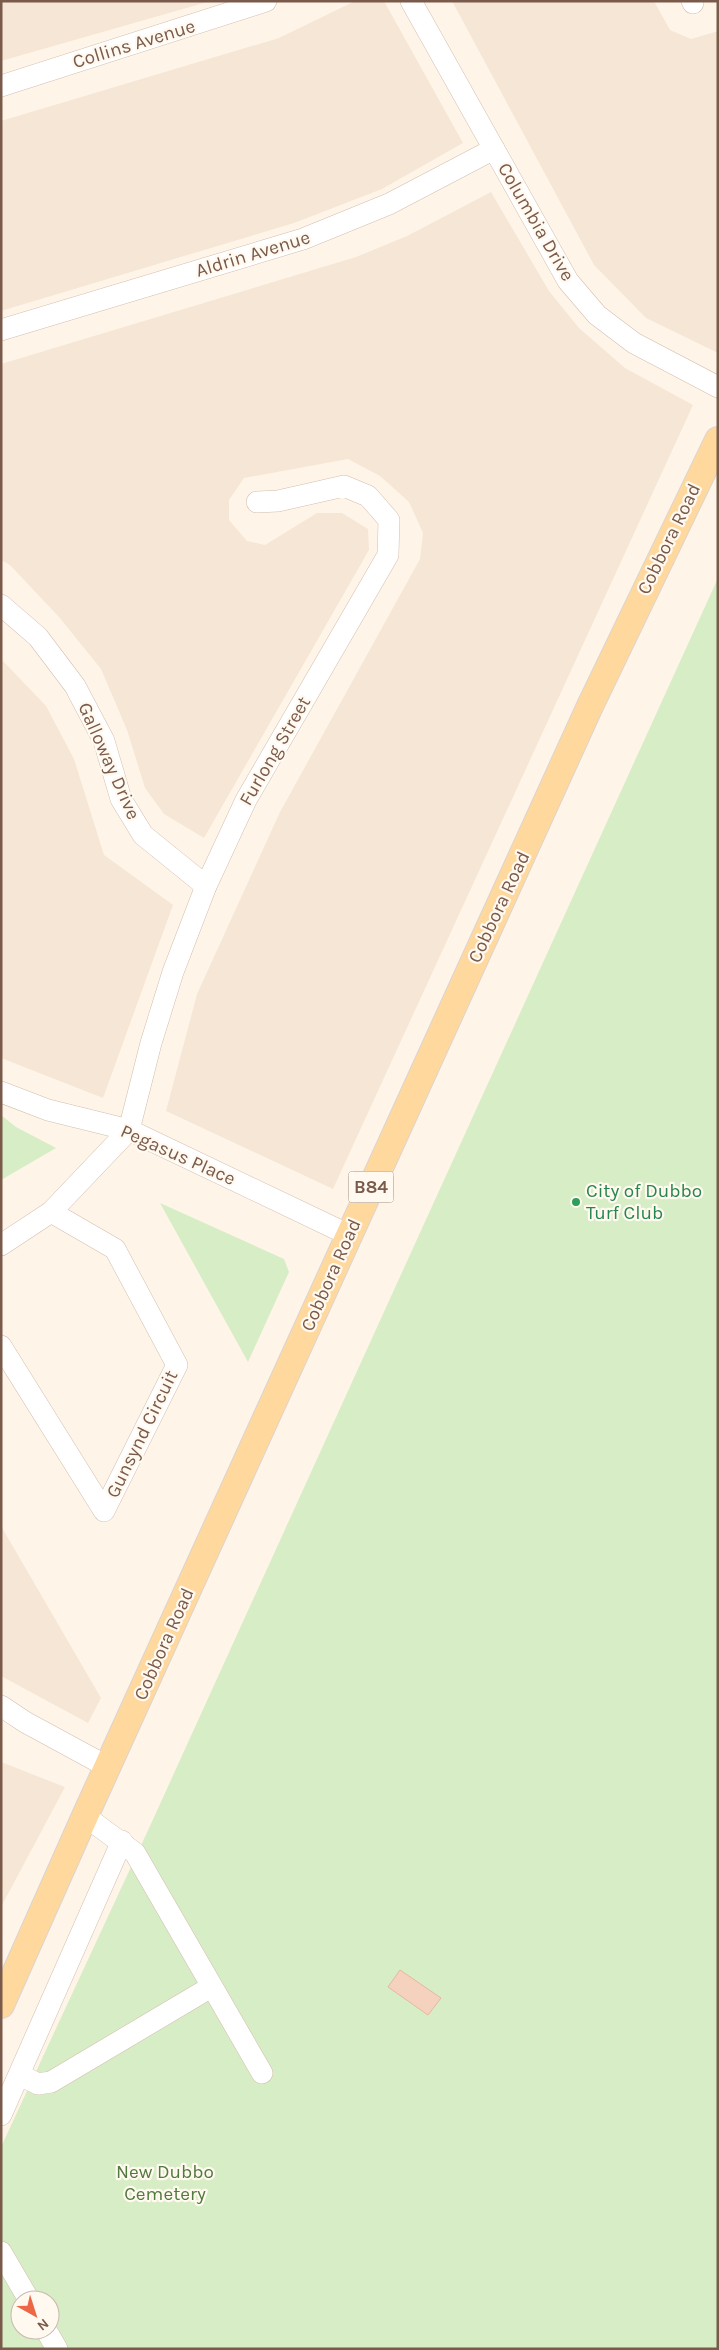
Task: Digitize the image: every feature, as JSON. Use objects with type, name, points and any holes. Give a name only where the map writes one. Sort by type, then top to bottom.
[{"type":"main road","name":"Cobbora Road","points":[[1,2005],[85,1816],[590,706],[718,440]]},
{"type":"street","name":"Collins Avenue","points":[[1,86],[266,1]]},
{"type":"street","name":"Columbia Drive","points":[[411,1],[568,281],[597,314],[634,342],[718,387]]},
{"type":"street","name":"Aldrin Avenue","points":[[1,330],[303,239],[389,204],[494,149]]},
{"type":"street","name":"Furlong Street","points":[[129,1130],[151,1042],[173,972],[206,886],[246,800],[388,555],[389,520],[368,496],[344,486],[278,501],[257,502]]},
{"type":"street","name":"Galloway Drive","points":[[1,605],[38,638],[75,686],[104,741],[121,799],[143,835],[206,886]]},
{"type":"street","name":"Pegasus Place","points":[[1,1092],[48,1110],[129,1130],[349,1235]]},
{"type":"street","points":[[1,1245],[50,1212],[129,1130]]},
{"type":"street","name":"Gunsynd Circuit","points":[[1,1346],[104,1511],[177,1365],[114,1249],[50,1212]]},
{"type":"street","points":[[1,1706],[25,1722],[108,1768]]},
{"type":"street","points":[[85,1816],[122,1841],[135,1853],[262,2073]]},
{"type":"street","points":[[1,2115],[122,1841]]},
{"type":"street","points":[[20,2074],[38,2084],[51,2082],[211,1987]]},
{"type":"street","points":[[1,2252],[23,2290]]},
{"type":"shaded area","points":[[1,1],[211,1],[1,61]]},
{"type":"shaded area","points":[[355,1],[384,1],[463,143],[382,189],[294,223],[1,311],[1,121],[279,38]]},
{"type":"shaded area","points":[[452,1],[654,1],[670,30],[691,39],[718,31],[718,353],[646,318],[594,265]]},
{"type":"shaded area","points":[[491,192],[549,291],[579,328],[625,368],[693,405],[333,1189],[166,1111],[197,994],[280,812],[420,559],[423,533],[409,502],[380,476],[348,459],[244,478],[229,500],[229,520],[247,541],[265,545],[317,513],[342,513],[368,529],[369,550],[204,838],[164,814],[145,788],[127,730],[101,669],[59,617],[10,565],[1,560],[1,364],[356,257],[407,236]]},
{"type":"shaded area","points":[[1,659],[46,706],[74,759],[104,855],[173,905],[103,1098],[1,1058]]},
{"type":"shaded area","points":[[1,1526],[101,1698],[88,1723],[1,1676]]},
{"type":"shaded area","points":[[1,1762],[65,1787],[1,1907]]},
{"type":"green space","name":"City of Dubbo Turf Club","points":[[718,578],[718,2349],[1,2349],[1,2147],[150,1826]]},
{"type":"green space","points":[[1,1115],[16,1127],[56,1148],[1,1180]]},
{"type":"green space","points":[[160,1203],[284,1259],[289,1272],[248,1362]]},
{"type":"building","points":[[400,1970],[441,1998],[428,2015],[388,1987]]},
{"type":"place","name":"City of Dubbo Turf Club","points":[[576,1202]]},
{"type":"park label","name":"New Dubbo Cemetery","points":[[165,2183]]}]
